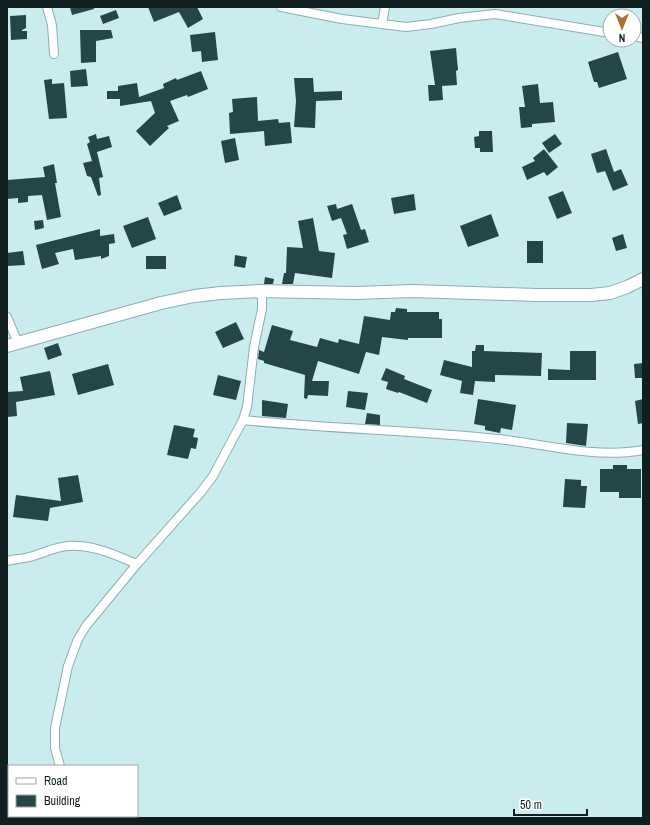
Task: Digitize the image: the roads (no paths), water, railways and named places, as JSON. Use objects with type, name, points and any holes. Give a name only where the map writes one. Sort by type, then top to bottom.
[{"type":"street","points":[[47,7],[52,25],[54,54]]},
{"type":"street","points":[[281,7],[342,19],[406,27],[431,24],[459,18],[495,14],[602,33]]},
{"type":"street","points":[[382,24],[385,7]]},
{"type":"street","points":[[7,317],[13,344],[161,303],[201,296],[259,291],[356,293],[412,291],[536,295],[590,295],[610,293],[627,287],[643,278]]},
{"type":"street","points":[[60,765],[55,748],[55,728],[68,666],[78,639],[86,626],[137,564],[201,492],[213,476],[244,420],[247,407],[254,347],[262,309],[262,298],[259,291]]},
{"type":"street","points":[[244,420],[328,428],[498,439],[594,452],[614,453],[643,450]]},
{"type":"street","points":[[7,561],[69,546],[85,547],[107,552],[137,564]]}]
